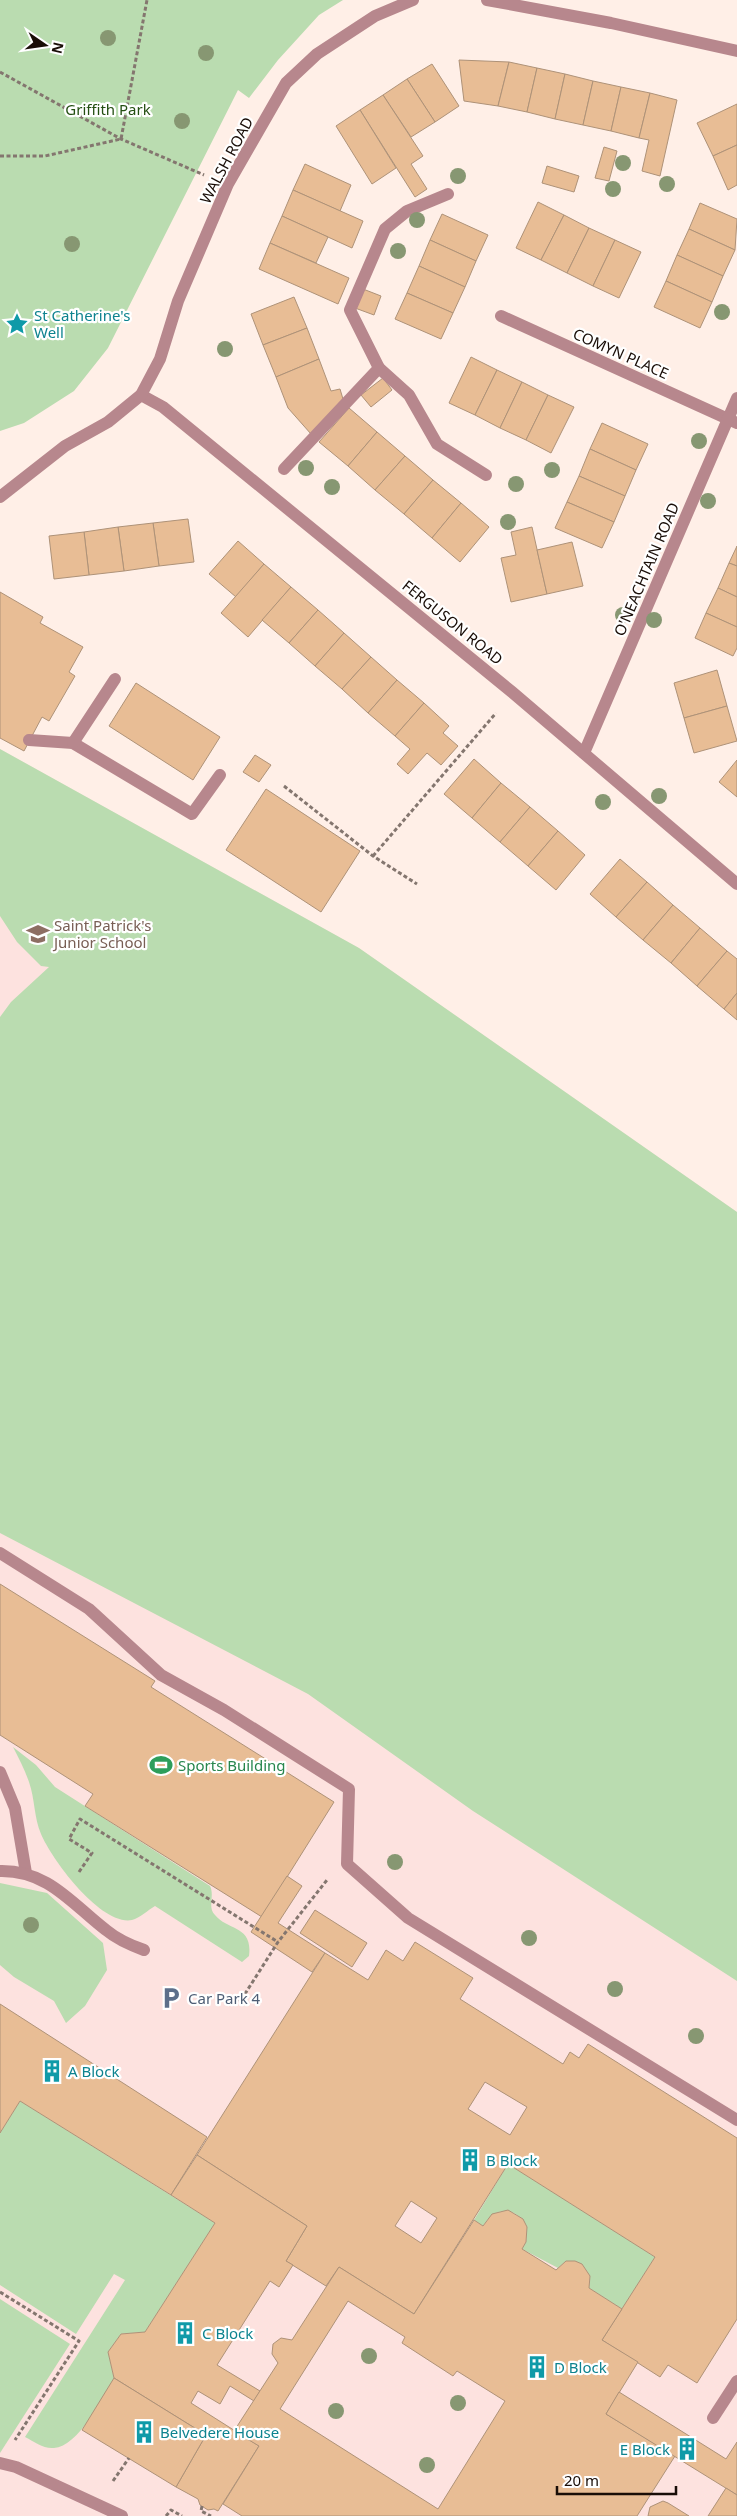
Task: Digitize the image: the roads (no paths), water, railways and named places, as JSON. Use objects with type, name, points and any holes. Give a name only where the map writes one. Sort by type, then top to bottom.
[{"type":"street","name":"WALSH ROAD","points":[[141,395],[160,359],[178,301],[228,184],[286,83],[317,54],[366,22],[413,0]]},
{"type":"street","points":[[487,0],[611,23],[737,51]]},
{"type":"street","points":[[448,194],[407,211],[385,229],[350,310],[378,368],[409,395],[437,444],[486,475]]},
{"type":"street","name":"COMYN PLACE","points":[[501,316],[732,421]]},
{"type":"street","points":[[284,469],[378,368]]},
{"type":"street","points":[[0,497],[65,446],[108,422],[141,395]]},
{"type":"street","name":"FERGUSON ROAD","points":[[141,395],[163,407],[512,692],[737,884]]},
{"type":"street","name":"O'NEACHTAIN ROAD","points":[[584,753],[732,421],[737,398]]},
{"type":"street","points":[[73,743],[115,679]]},
{"type":"street","points":[[29,740],[73,743],[192,814],[220,775]]},
{"type":"street","points":[[0,1553],[89,1609],[161,1675],[224,1710],[349,1789],[347,1864],[408,1918],[737,2120]]},
{"type":"street","points":[[0,1772],[15,1808],[26,1873]]},
{"type":"street","points":[[0,1871],[26,1873],[65,1893],[106,1930],[124,1943],[144,1950]]},
{"type":"street","points":[[713,2418],[737,2381]]},
{"type":"street","points":[[0,2463],[16,2467],[122,2516]]},
{"type":"place","name":"St Catherine's Well","points":[[17,324]]},
{"type":"place","name":"Saint Patrick's Junior School","points":[[38,934]]},
{"type":"place","name":"Sports Building","points":[[161,1765]]},
{"type":"place","name":"Car Park 4","points":[[171,1998]]},
{"type":"place","name":"A Block","points":[[52,2071]]},
{"type":"place","name":"B Block","points":[[470,2160]]},
{"type":"place","name":"C Block","points":[[185,2333]]},
{"type":"place","name":"D Block","points":[[537,2367]]},
{"type":"place","name":"Belvedere House","points":[[144,2432]]},
{"type":"place","name":"E Block","points":[[687,2449]]},
{"type":"park label","name":"Griffith Park","points":[[108,109]]}]
